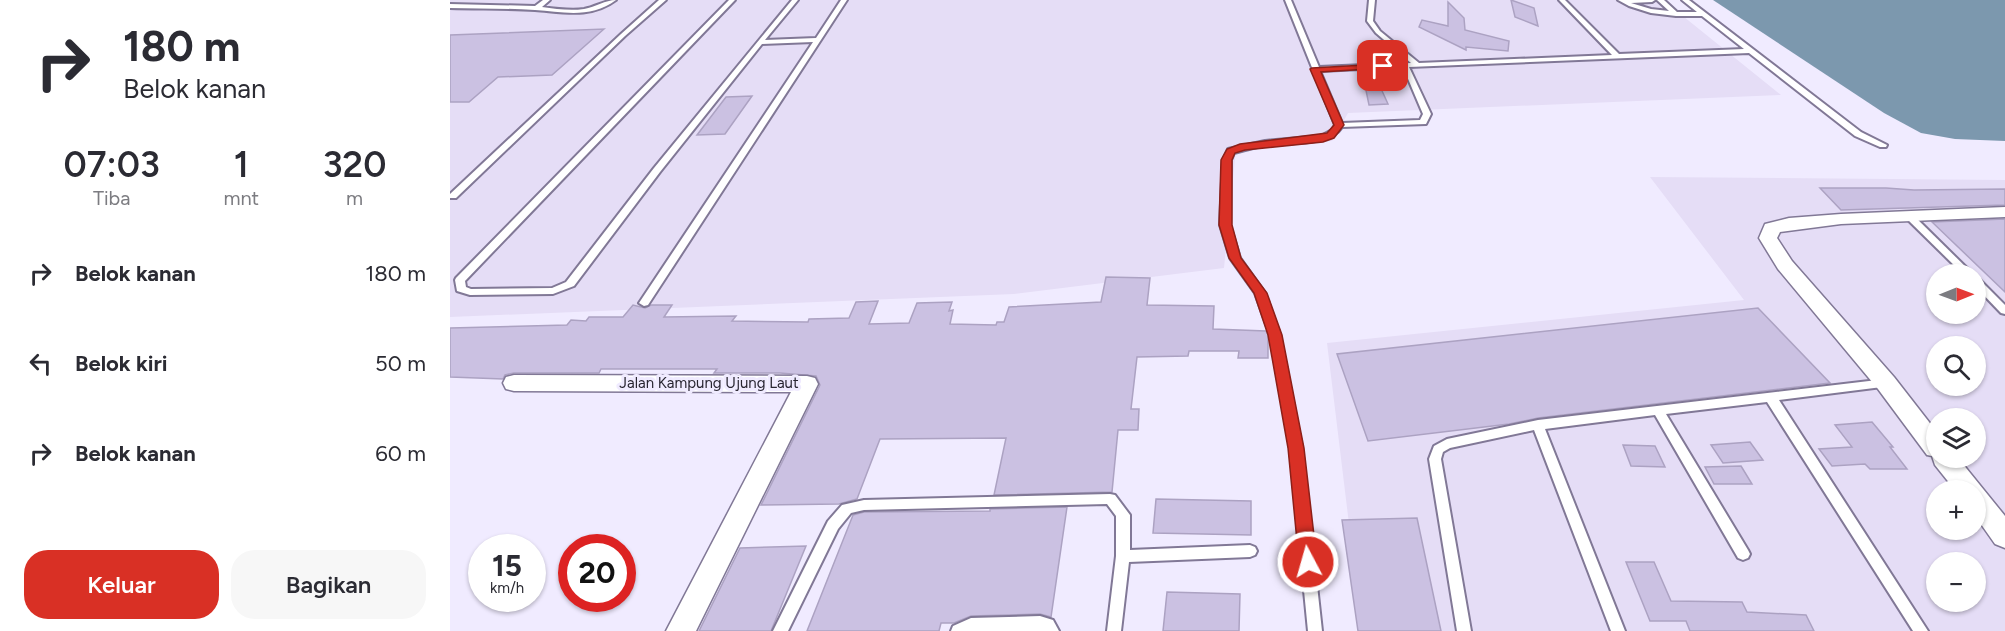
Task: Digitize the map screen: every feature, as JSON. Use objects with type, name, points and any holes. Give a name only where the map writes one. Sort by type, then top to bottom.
[{"type":"street","points":[[1926,435],[1886,383],[1785,265],[1768,238],[1772,228],[1789,224],[2005,212]]},
{"type":"street","name":"Jalan Kampung Ujung Laut","points":[[514,382],[807,384],[681,631]]},
{"type":"street","points":[[1952,468],[1962,480]]},
{"type":"street","points":[[1986,511],[2005,536]]},
{"type":"lane","points":[[536,8],[547,0]]},
{"type":"lane","points":[[450,6],[536,8],[581,13],[598,9],[613,0]]},
{"type":"lane","points":[[453,196],[622,35],[663,0]]},
{"type":"lane","points":[[732,0],[460,280],[461,289],[470,292],[553,291],[570,284],[657,170],[795,0]]},
{"type":"lane","points":[[644,303],[844,0]]},
{"type":"lane","points":[[1288,0],[1339,125]]},
{"type":"lane","points":[[1372,0],[1370,21],[1378,33],[1418,65]]},
{"type":"lane","points":[[1562,0],[1617,56]]},
{"type":"lane","points":[[1622,1],[1652,0]]},
{"type":"lane","points":[[1659,0],[1676,14]]},
{"type":"lane","points":[[1684,0],[1858,134],[1883,145]]},
{"type":"lane","points":[[1622,1],[1638,9],[1676,14],[1703,14]]},
{"type":"lane","points":[[760,42],[818,40]]},
{"type":"lane","points":[[1315,69],[1749,51]]},
{"type":"lane","points":[[1339,125],[1423,122],[1427,114],[1405,65]]},
{"type":"lane","points":[[1315,631],[1296,448],[1288,403],[1275,335],[1264,303],[1260,293],[1235,258],[1226,225],[1227,160],[1231,151],[1244,147],[1323,138],[1335,132],[1339,125]]},
{"type":"lane","points":[[1909,216],[1958,264]]},
{"type":"lane","points":[[1986,292],[2005,311]]},
{"type":"lane","points":[[1464,631],[1434,459],[1438,449],[1447,444],[1538,425],[1886,383]]},
{"type":"lane","points":[[1771,398],[1921,631]]},
{"type":"lane","points":[[1659,412],[1743,554]]},
{"type":"lane","points":[[1538,425],[1618,631]]},
{"type":"lane","points":[[780,631],[833,525],[847,509],[864,505],[1110,499],[1123,515],[1123,556],[1114,631]]},
{"type":"lane","points":[[1123,556],[1250,551]]},
{"type":"lane","points":[[957,631],[971,625],[1040,623],[1048,625],[1052,631]]},
{"type":"shaded area","points":[[450,0],[1663,0],[1781,95],[1348,113],[1332,141],[1236,149],[1224,268],[1014,294],[450,317]]},
{"type":"shaded area","points":[[1650,177],[2005,180],[2005,631],[1362,631],[1327,343],[1744,300]]},
{"type":"water","points":[[1713,0],[2005,0],[2005,141],[1955,139],[1921,133],[1884,113]]},
{"type":"building","points":[[1511,0],[1534,8],[1538,26],[1515,17]]},
{"type":"building","points":[[1448,2],[1464,18],[1465,30],[1509,41],[1508,51],[1466,47],[1466,50],[1419,27],[1422,20],[1448,26]]},
{"type":"building","points":[[604,29],[552,75],[498,77],[469,102],[450,102],[450,35]]},
{"type":"building","points":[[1362,71],[1373,71],[1388,104],[1369,105]]},
{"type":"building","points":[[752,96],[725,134],[697,135],[726,97]]},
{"type":"building","points":[[1820,188],[2005,189],[2005,205],[1841,210]]},
{"type":"building","points":[[2005,219],[2005,292],[1986,274],[1986,264],[1976,264],[1932,222]]},
{"type":"building","points":[[1106,277],[1150,278],[1147,305],[1214,306],[1213,329],[1266,331],[1268,335],[1268,358],[1238,358],[1239,351],[1189,351],[1188,356],[1137,357],[1131,409],[1139,409],[1138,430],[1118,430],[1112,492],[994,495],[1006,438],[880,439],[857,499],[839,504],[761,505],[820,385],[816,376],[780,373],[714,373],[717,369],[601,369],[599,373],[514,373],[505,375],[503,379],[450,377],[450,328],[567,325],[571,320],[586,321],[589,317],[623,317],[633,305],[645,308],[651,305],[672,305],[664,317],[736,316],[732,321],[808,322],[809,319],[849,318],[856,302],[878,301],[869,324],[909,323],[917,303],[952,302],[949,311],[953,310],[950,324],[996,325],[997,322],[1004,322],[1009,307],[1101,302]]},
{"type":"building","points":[[1758,308],[1830,383],[1368,441],[1337,354]]},
{"type":"building","points":[[1872,422],[1893,447],[1890,447],[1907,469],[1870,469],[1865,464],[1832,466],[1819,449],[1852,447],[1835,425]]},
{"type":"building","points":[[1750,442],[1763,460],[1723,463],[1711,445]]},
{"type":"building","points":[[1623,445],[1655,446],[1665,467],[1631,466]]},
{"type":"building","points":[[1741,466],[1752,484],[1714,484],[1705,467]]},
{"type":"building","points":[[1156,499],[1251,501],[1251,535],[1153,533]]},
{"type":"building","points":[[1067,507],[1051,617],[1040,614],[971,616],[954,623],[941,623],[939,631],[807,631],[853,515],[864,512],[990,511],[990,509]]},
{"type":"building","points":[[1417,518],[1441,631],[1358,631],[1342,520]]},
{"type":"building","points":[[806,546],[771,631],[699,631],[740,548]]},
{"type":"building","points":[[1626,562],[1654,562],[1671,601],[1742,602],[1747,612],[1806,615],[1814,631],[1690,631],[1686,621],[1650,621]]},
{"type":"building","points":[[1167,592],[1240,594],[1239,631],[1163,631]]},
{"type":"route","points":[[1308,562],[1296,448],[1275,335],[1260,293],[1235,258],[1226,225],[1227,160],[1231,151],[1244,147],[1323,138],[1338,129],[1339,125],[1315,69],[1383,66]]}]
